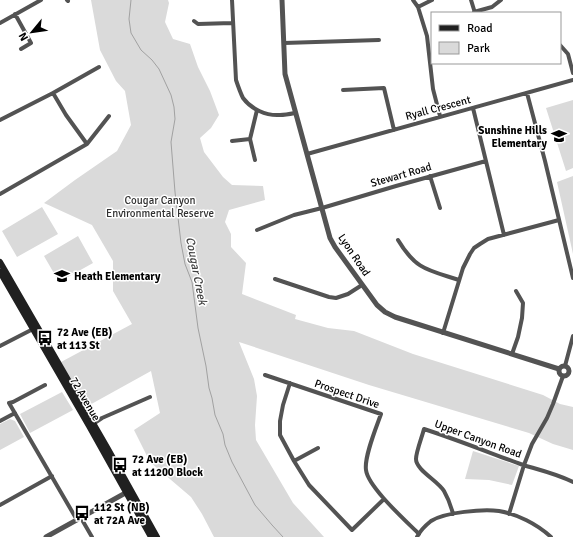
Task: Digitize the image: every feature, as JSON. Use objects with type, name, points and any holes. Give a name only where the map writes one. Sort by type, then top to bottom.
[{"type":"main road","name":"72 Avenue","points":[[0,262],[55,366],[157,537]]},
{"type":"main road","name":"72 Avenue","points":[[0,272],[93,424],[129,491],[151,537]]},
{"type":"street","points":[[0,23],[41,0]]},
{"type":"street","points":[[232,0],[236,80],[239,90],[244,98],[257,110],[280,116],[296,113]]},
{"type":"street","name":"Lyon Road","points":[[282,0],[285,74],[330,238],[377,305],[385,312],[395,317],[559,369]]},
{"type":"street","points":[[413,0],[418,7],[427,36],[431,61]]},
{"type":"street","points":[[418,7],[432,0]]},
{"type":"street","points":[[471,0],[474,12],[492,6],[501,0]]},
{"type":"street","points":[[15,14],[31,43],[21,49]]},
{"type":"street","points":[[194,21],[198,24],[232,23]]},
{"type":"street","points":[[284,43],[379,40]]},
{"type":"street","points":[[561,47],[568,54],[573,73]]},
{"type":"street","points":[[431,64],[433,88],[440,116]]},
{"type":"street","points":[[0,120],[53,93],[99,67]]},
{"type":"street","name":"Ryall Crescent","points":[[307,154],[573,80]]},
{"type":"street","points":[[343,90],[384,88],[394,130]]},
{"type":"street","points":[[53,93],[66,115],[87,144]]},
{"type":"street","points":[[527,93],[571,262],[573,278]]},
{"type":"street","points":[[473,108],[504,235]]},
{"type":"street","points":[[255,160],[250,139],[257,110]]},
{"type":"street","points":[[0,194],[87,144],[109,116]]},
{"type":"street","points":[[232,141],[250,139]]},
{"type":"street","name":"Stewart Road","points":[[257,230],[294,216],[486,161]]},
{"type":"street","points":[[430,176],[440,208]]},
{"type":"street","points":[[443,333],[463,268],[474,248],[488,239],[559,220]]},
{"type":"street","points":[[398,240],[405,252],[419,265],[427,270],[459,280]]},
{"type":"street","points":[[275,279],[336,298],[348,294],[362,285]]},
{"type":"street","points":[[512,354],[518,337],[523,303],[516,291]]},
{"type":"street","points":[[0,346],[35,329]]},
{"type":"street","points":[[565,366],[573,336]]},
{"type":"street","points":[[509,514],[532,444],[547,418],[559,388],[562,376],[559,373],[559,369],[562,366],[565,366]]},
{"type":"street","points":[[562,376],[571,373],[565,366]]},
{"type":"street","name":"Prospect Drive","points":[[265,375],[381,414],[366,459],[366,471],[371,482],[384,499],[418,535]]},
{"type":"street","points":[[290,383],[283,405],[280,421],[280,433],[294,461],[309,485],[352,530],[384,499]]},
{"type":"street","points":[[45,385],[9,403],[52,476],[92,537]]},
{"type":"street","name":"72 Avenue","points":[[93,424],[102,418],[150,396]]},
{"type":"street","points":[[0,421],[15,413]]},
{"type":"street","name":"Upper Canyon Road","points":[[453,514],[444,490],[420,469],[417,464],[416,459],[424,429],[573,482]]},
{"type":"street","points":[[294,461],[318,448]]},
{"type":"street","points":[[0,505],[52,476]]},
{"type":"street","points":[[46,537],[129,491]]},
{"type":"street","points":[[418,535],[426,525],[438,518],[453,514],[498,511],[533,524],[545,531],[551,537]]},
{"type":"green space","name":"Cougar Canyon Environmental Reserve","points":[[91,0],[168,0],[169,3],[165,22],[173,39],[190,44],[198,67],[210,91],[219,115],[211,128],[200,138],[204,152],[223,177],[232,185],[263,186],[265,200],[229,210],[225,222],[231,234],[231,247],[246,263],[242,294],[296,315],[295,319],[328,328],[354,331],[413,354],[543,395],[560,404],[573,407],[573,450],[553,444],[529,433],[369,385],[239,342],[254,379],[257,396],[255,425],[256,440],[293,503],[324,537],[214,537],[191,497],[150,462],[134,430],[160,413],[151,371],[86,407],[61,362],[132,324],[113,291],[113,261],[92,225],[44,203],[117,151],[131,125],[125,91],[116,81],[100,50]]},
{"type":"green space","points":[[573,100],[573,168],[566,171],[546,108]]},
{"type":"green space","points":[[573,176],[573,254],[557,182]]},
{"type":"green space","points":[[42,207],[58,234],[17,257],[2,231]]},
{"type":"green space","points":[[78,236],[93,263],[59,282],[44,256]]},
{"type":"green space","points":[[62,392],[73,410],[30,433],[20,414]]},
{"type":"green space","points":[[10,419],[15,421],[24,437],[0,450],[0,424]]},
{"type":"green space","points":[[473,451],[519,466],[512,485],[489,480],[465,479]]},
{"type":"waterway","name":"Cougar Creek","points":[[131,0],[129,19],[131,33],[141,50],[159,69],[171,95],[174,107],[175,119],[171,142],[181,243],[185,264],[192,282],[198,328],[215,415],[232,462],[255,505],[283,537]]},
{"type":"place","name":"Sunshine Hills Elementary","points":[[559,136]]},
{"type":"place","name":"Heath Elementary","points":[[62,276]]},
{"type":"place","name":"72 Ave (EB) at 113 St","points":[[45,338]]},
{"type":"place","name":"72 Ave (EB) at 11200 Block","points":[[120,465]]},
{"type":"place","name":"112 St (NB) at 72A Ave","points":[[82,513]]}]
